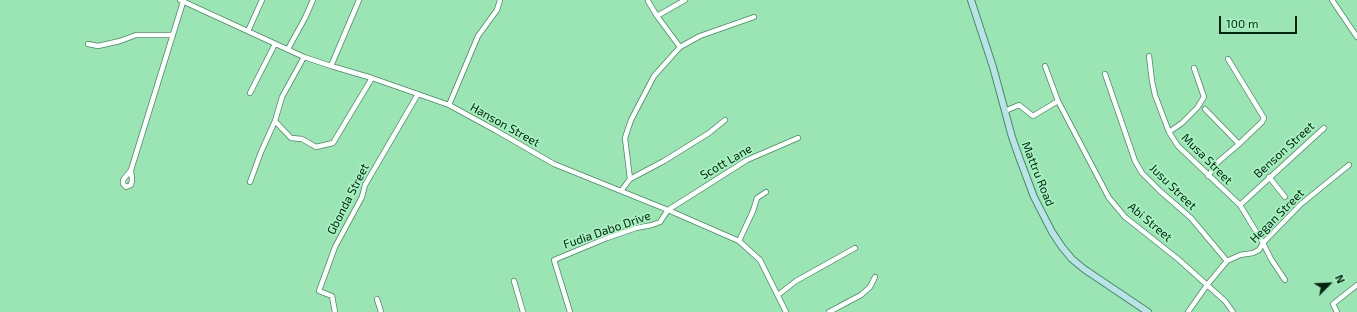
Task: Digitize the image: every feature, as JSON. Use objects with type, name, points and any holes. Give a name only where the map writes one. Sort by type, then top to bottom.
[{"type":"main road","name":"Mattru Road","points":[[971,0],[993,67],[1012,137],[1034,197],[1052,232],[1072,259],[1084,269],[1148,312]]},
{"type":"street","points":[[248,31],[262,0]]},
{"type":"street","points":[[288,49],[313,0]]},
{"type":"street","points":[[331,66],[358,0]]},
{"type":"street","points":[[449,105],[478,36],[497,10],[500,0]]},
{"type":"street","points":[[658,16],[684,0]]},
{"type":"street","points":[[1332,0],[1357,37]]},
{"type":"street","points":[[131,170],[173,35],[182,1]]},
{"type":"street","name":"Hanson Street","points":[[182,1],[304,57],[372,78],[449,105],[554,164],[668,210],[739,241],[760,260],[778,295],[784,312]]},
{"type":"street","points":[[648,1],[680,46]]},
{"type":"street","points":[[630,179],[625,138],[631,120],[654,76],[680,46],[700,36],[754,17]]},
{"type":"street","points":[[88,44],[103,46],[136,35],[173,35]]},
{"type":"street","points":[[250,93],[275,44]]},
{"type":"street","name":"Musa Street","points":[[1149,56],[1155,95],[1169,132],[1178,146],[1240,205],[1264,243],[1269,256],[1285,280]]},
{"type":"street","points":[[250,182],[275,120],[282,97],[304,57]]},
{"type":"street","points":[[1208,176],[1218,162],[1262,122],[1264,118],[1228,59]]},
{"type":"street","name":"Abi Street","points":[[1045,66],[1058,101],[1109,198],[1125,217],[1178,259],[1225,301],[1233,312]]},
{"type":"street","points":[[1169,132],[1182,123],[1197,108],[1204,97],[1194,68]]},
{"type":"street","name":"Jusu Street","points":[[1105,74],[1135,161],[1142,173],[1191,218],[1227,261]]},
{"type":"street","points":[[275,120],[291,138],[302,139],[316,147],[333,143],[372,78]]},
{"type":"street","name":"Gbonda Street","points":[[334,312],[332,296],[319,291],[336,246],[362,198],[365,185],[418,94]]},
{"type":"street","points":[[1005,111],[1019,105],[1033,116],[1058,101]]},
{"type":"street","points":[[1205,109],[1239,144]]},
{"type":"street","points":[[621,191],[630,179],[664,161],[704,136],[725,120]]},
{"type":"street","name":"Benson Street","points":[[1240,205],[1324,128]]},
{"type":"street","name":"Scott Lane","points":[[668,210],[747,160],[798,138]]},
{"type":"street","name":"Hegan Street","points":[[1227,261],[1240,255],[1253,254],[1301,204],[1348,166]]},
{"type":"street","points":[[1269,177],[1285,197]]},
{"type":"street","points":[[739,241],[753,211],[757,198],[766,192]]},
{"type":"street","name":"Fudia Dabo Drive","points":[[570,312],[554,260],[607,238],[660,222],[668,210]]},
{"type":"street","points":[[778,295],[796,281],[854,248]]},
{"type":"street","points":[[1188,312],[1207,285],[1227,261]]},
{"type":"street","points":[[829,312],[861,295],[870,287],[875,277]]},
{"type":"street","points":[[514,281],[523,312]]},
{"type":"street","points":[[1337,312],[1333,304],[1357,284]]},
{"type":"street","points":[[377,299],[381,312]]}]
